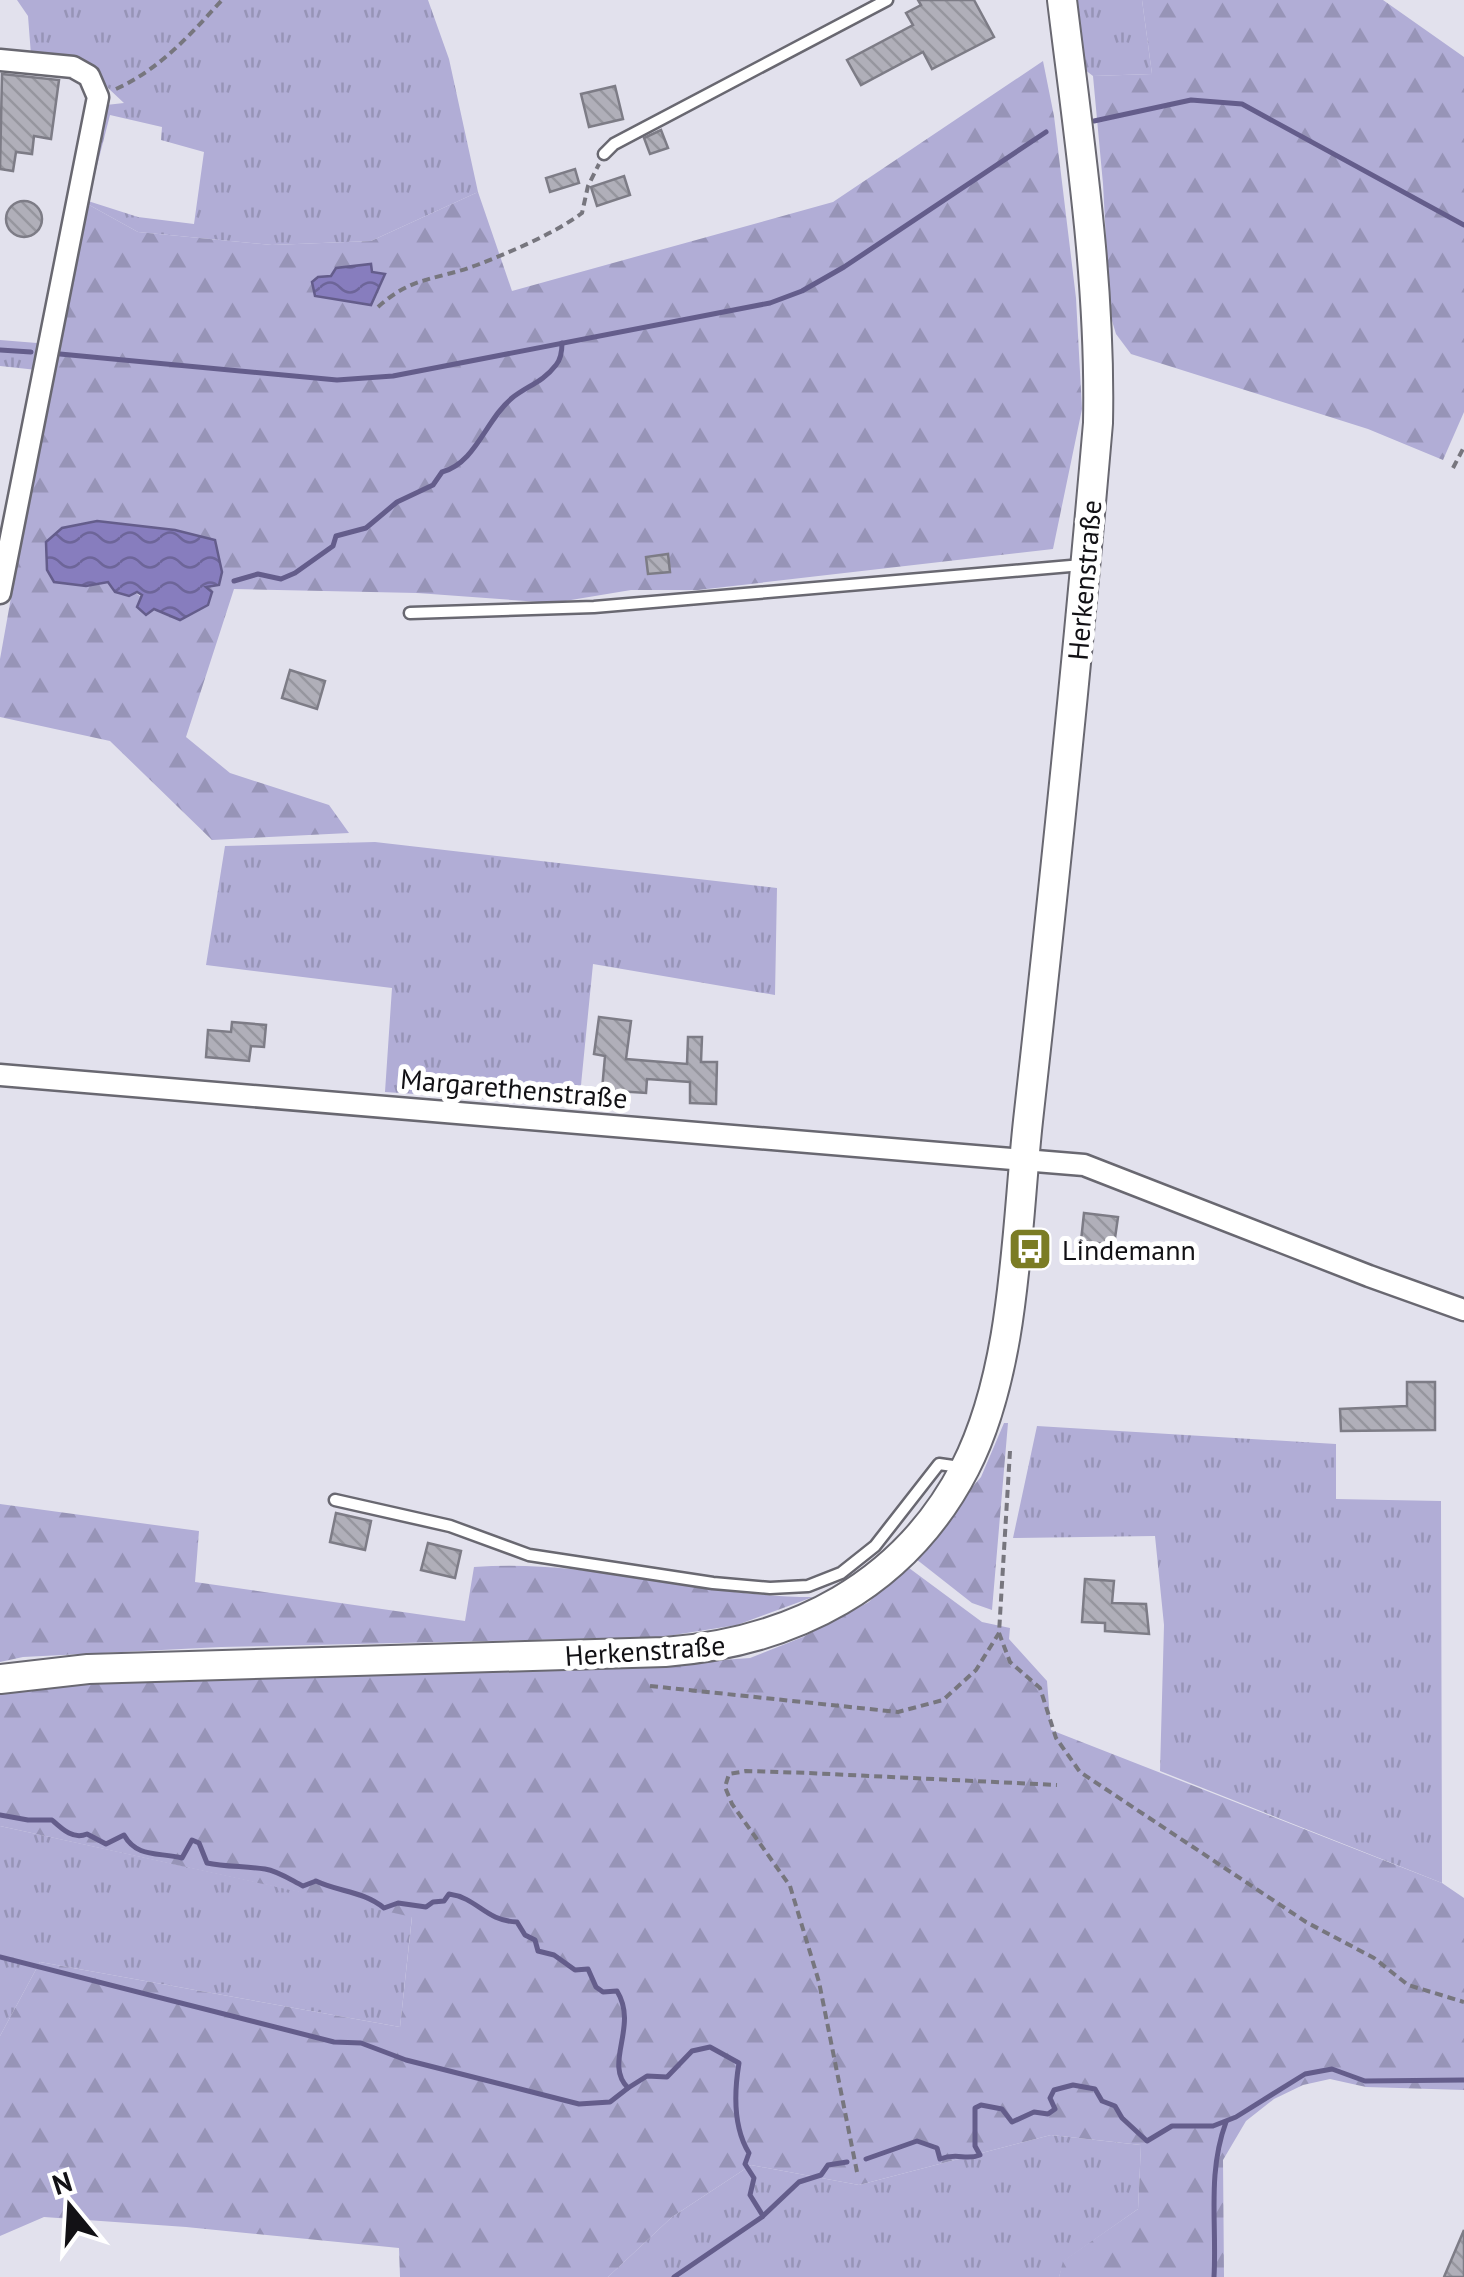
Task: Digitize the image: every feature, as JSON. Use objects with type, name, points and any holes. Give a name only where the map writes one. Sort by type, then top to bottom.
[{"type":"main road","name":"Herkenstraße","points":[[0,1680],[88,1669],[665,1652],[743,1642],[784,1629],[856,1590],[891,1563],[926,1527],[965,1468],[990,1412],[1000,1368],[1098,422],[1100,354],[1091,243],[1062,0]]},
{"type":"street","points":[[0,60],[73,67],[89,76],[98,98],[0,593]]},
{"type":"street","name":"Margarethenstraße","points":[[0,1075],[1024,1159]]},
{"type":"street","points":[[1024,1159],[1084,1165],[1464,1310]]},
{"type":"lane","points":[[604,154],[614,144],[888,0]]},
{"type":"lane","points":[[410,613],[594,607],[1086,564]]},
{"type":"lane","points":[[334,1500],[450,1526],[528,1555],[770,1588],[808,1586],[840,1573],[875,1546],[939,1464],[965,1468]]},
{"type":"path","points":[[98,98],[137,80],[180,46],[222,0]]},
{"type":"path","points":[[378,307],[399,288],[475,265],[565,226],[582,213],[588,186],[604,154]]},
{"type":"path","points":[[1452,468],[1464,448]]},
{"type":"path","points":[[1010,1451],[998,1632],[1010,1662],[1040,1688],[1056,1738],[1080,1772],[1306,1922],[1374,1958],[1408,1985],[1464,2002]]},
{"type":"path","points":[[650,1686],[898,1712],[943,1700],[976,1670],[998,1632]]},
{"type":"path","points":[[857,2172],[819,1982],[790,1886],[732,1804],[726,1787],[729,1774],[793,1772],[1057,1784]]},
{"type":"green space","points":[[17,0],[428,0],[449,59],[478,192],[371,241],[272,245],[138,232],[82,201],[106,105],[124,103],[77,59],[31,55],[28,16]],"holes":[[[110,115],[162,127],[161,140],[204,152],[194,224],[138,217],[88,201]]]},
{"type":"green space","points":[[1072,0],[1142,0],[1152,74],[1093,76],[1080,66]]},
{"type":"green space","points":[[1142,0],[1383,0],[1464,57],[1464,412],[1443,460],[1368,429],[1131,354],[1116,334],[1110,314],[1093,76],[1152,74]]},
{"type":"green space","points":[[1043,61],[1054,116],[1076,298],[1082,409],[1053,549],[698,590],[631,590],[553,603],[417,593],[234,589],[186,737],[230,773],[329,805],[349,833],[212,840],[110,741],[0,717],[0,659],[82,201],[138,232],[272,245],[371,241],[478,192],[512,291],[833,202]],"holes":[[[97,521],[175,530],[215,540],[222,573],[204,586],[180,620],[122,585],[106,582],[86,586]]]},
{"type":"green space","points":[[0,340],[37,343],[37,370],[0,366]]},
{"type":"green space","points":[[375,842],[777,888],[775,995],[593,964],[579,1105],[385,1092],[392,988],[206,965],[225,846]]},
{"type":"green space","points":[[1004,1423],[1008,1423],[992,1610],[972,1603],[916,1559],[917,1550],[981,1477]]},
{"type":"green space","points":[[1037,1426],[1336,1444],[1336,1499],[1441,1501],[1442,1883],[1160,1771],[1164,1625],[1155,1536],[1013,1538]]},
{"type":"green space","points":[[0,1504],[199,1531],[195,1582],[465,1621],[474,1567],[559,1568],[728,1591],[813,1597],[737,1625],[661,1637],[221,1647],[23,1657],[0,1662]]},
{"type":"green space","points":[[909,1568],[982,1622],[1010,1628],[1009,1639],[1047,1681],[1051,1730],[1442,1883],[1464,1898],[1464,2090],[1366,2087],[1330,2079],[1303,2085],[1274,2099],[1246,2121],[1223,2160],[1224,2277],[1059,2277],[1063,2261],[1138,2209],[1141,2145],[1051,2135],[859,2185],[751,2165],[672,2217],[608,2277],[400,2277],[399,2248],[44,2217],[0,2236],[0,2036],[40,1962],[400,2027],[412,1917],[0,1826],[0,1687],[102,1676],[667,1664],[750,1658],[803,1637],[869,1602],[900,1569]]},
{"type":"green space","points":[[0,1826],[412,1916],[400,2027],[40,1962],[0,2036]]},
{"type":"green space","points":[[1051,2135],[1141,2145],[1138,2209],[1064,2261],[1059,2277],[608,2277],[672,2217],[751,2165],[859,2185]]},
{"type":"water","points":[[371,264],[372,272],[385,274],[371,305],[315,296],[312,282],[318,277],[331,276],[336,268]]},
{"type":"water","points":[[97,521],[175,530],[215,540],[222,572],[219,585],[206,587],[212,592],[208,605],[180,620],[154,609],[146,615],[137,607],[142,595],[137,592],[129,596],[115,592],[108,582],[86,586],[54,582],[47,570],[46,542],[62,528]]},
{"type":"building","points":[[918,0],[974,0],[994,37],[932,69],[923,52],[861,85],[847,60],[913,25],[906,13],[921,5]]},
{"type":"building","points":[[2,74],[59,80],[51,139],[34,136],[32,154],[16,152],[13,171],[0,169]]},
{"type":"building","points":[[615,86],[623,119],[589,127],[581,94]]},
{"type":"building","points":[[661,130],[668,148],[650,154],[644,138]]},
{"type":"building","points":[[575,169],[579,183],[550,192],[546,178]]},
{"type":"building","points":[[624,176],[630,195],[597,206],[591,187]]},
{"type":"building","points":[[24,201],[36,207],[42,219],[36,231],[24,237],[12,231],[6,219],[12,207]]},
{"type":"building","points":[[668,554],[670,572],[648,574],[646,557]]},
{"type":"building","points":[[290,670],[325,681],[317,709],[282,698]]},
{"type":"building","points":[[599,1017],[631,1021],[626,1059],[687,1064],[688,1037],[702,1037],[701,1062],[717,1062],[716,1104],[690,1103],[690,1082],[647,1079],[646,1093],[602,1090],[605,1056],[594,1054]]},
{"type":"building","points":[[232,1022],[266,1025],[264,1047],[251,1046],[249,1061],[206,1057],[208,1030],[231,1032]]},
{"type":"building","points":[[1084,1213],[1118,1217],[1114,1245],[1081,1241]]},
{"type":"building","points":[[1407,1382],[1435,1382],[1435,1430],[1341,1431],[1340,1409],[1407,1406]]},
{"type":"building","points":[[336,1513],[371,1521],[365,1550],[330,1542]]},
{"type":"building","points":[[428,1543],[461,1551],[455,1578],[421,1570]]},
{"type":"building","points":[[1085,1579],[1114,1581],[1112,1603],[1146,1604],[1149,1634],[1105,1631],[1105,1623],[1082,1622]]},
{"type":"building","points":[[1464,2230],[1464,2277],[1444,2277]]},
{"type":"waterway","points":[[1094,121],[1191,100],[1242,104],[1464,225]]},
{"type":"waterway","points":[[60,354],[337,380],[393,376],[770,303],[802,291],[844,267],[1046,132]]},
{"type":"waterway","points":[[234,581],[258,574],[281,579],[295,573],[333,546],[336,536],[366,528],[397,502],[433,485],[442,472],[464,460],[512,398],[551,371],[560,358],[562,343]]},
{"type":"waterway","points":[[0,350],[31,352]]},
{"type":"waterway","points":[[0,1815],[52,1820],[68,1833],[87,1834],[106,1844],[124,1835],[142,1851],[182,1858],[192,1840],[199,1843],[207,1863],[270,1870],[303,1886],[316,1881],[368,1898],[384,1908],[398,1903],[426,1907],[444,1901],[449,1894],[459,1896],[497,1918],[517,1922],[525,1935],[535,1940],[538,1951],[554,1955],[575,1970],[588,1969],[596,1987],[603,1992],[617,1991],[624,2018],[619,2067],[628,2088],[647,2076],[667,2077],[692,2051],[710,2047],[739,2063],[737,2121],[749,2153],[745,2164],[754,2178],[750,2195],[763,2216],[799,2182],[821,2175],[828,2165],[847,2162]]},
{"type":"waterway","points":[[0,1957],[334,2042],[361,2043],[406,2060],[579,2104],[610,2102],[628,2088]]},
{"type":"waterway","points":[[866,2159],[917,2141],[937,2148],[940,2159],[980,2155],[975,2146],[975,2108],[981,2105],[1002,2109],[1012,2122],[1034,2112],[1048,2114],[1055,2109],[1050,2098],[1054,2090],[1073,2085],[1095,2089],[1102,2101],[1115,2106],[1147,2141],[1172,2126],[1213,2126],[1236,2117],[1305,2074],[1332,2069],[1365,2081],[1464,2080]]},
{"type":"waterway","points":[[1214,2277],[1215,2180],[1226,2122]]},
{"type":"waterway","points":[[674,2277],[762,2217]]},
{"type":"place","name":"Lindemann","points":[[1030,1249]]}]
